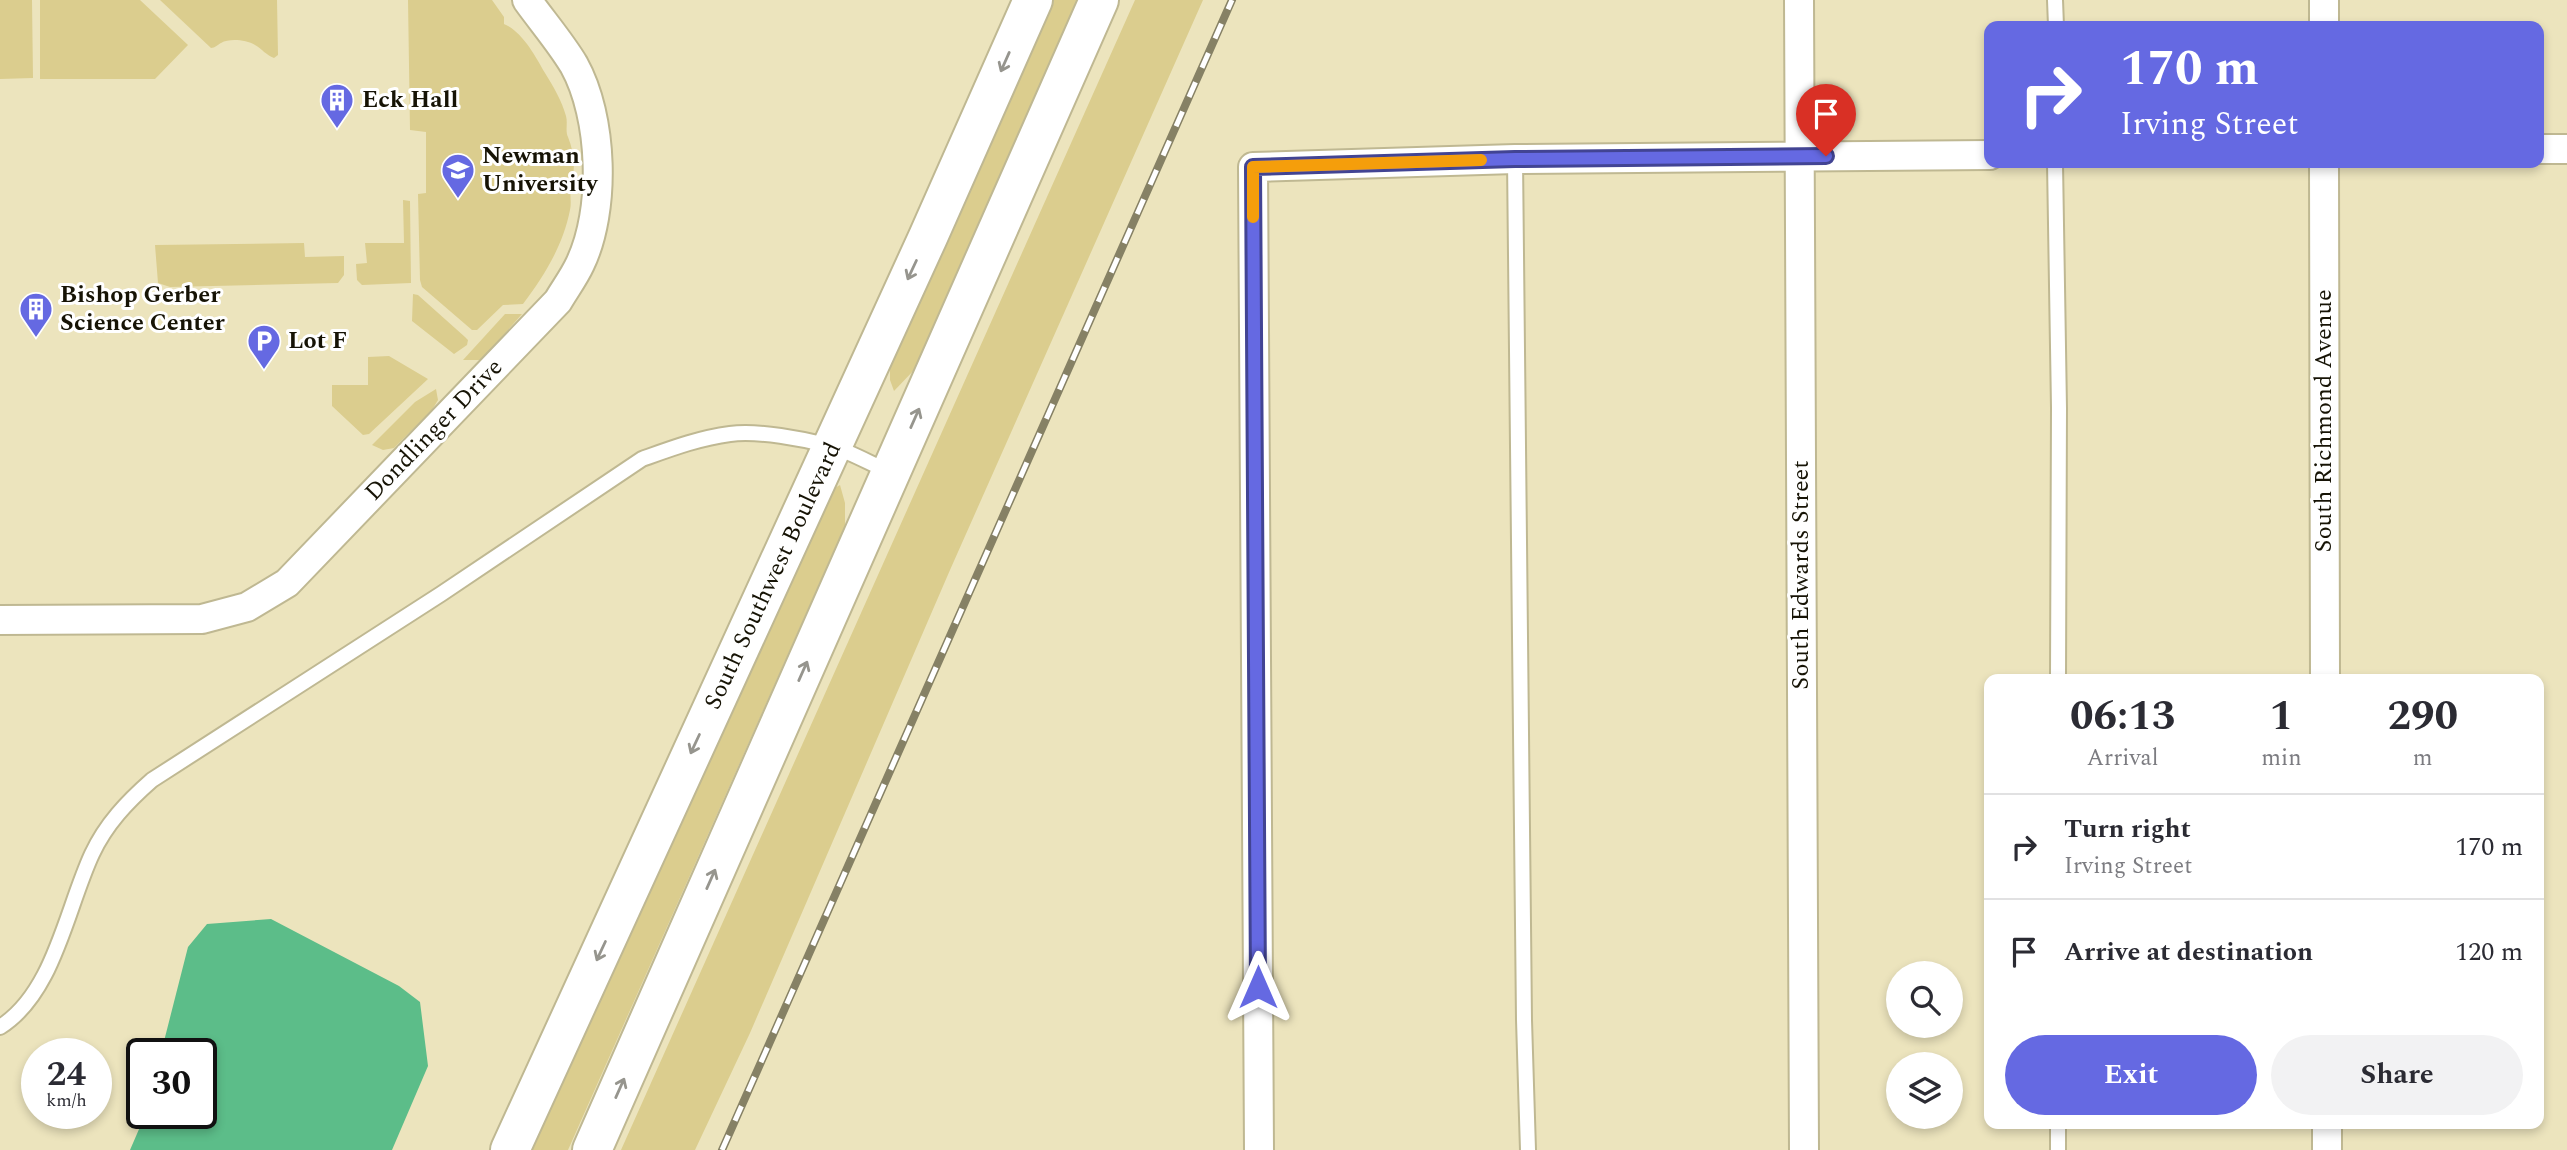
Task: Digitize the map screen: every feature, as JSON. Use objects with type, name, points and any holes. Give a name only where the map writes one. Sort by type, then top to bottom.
[{"type":"main road","name":"South Southwest Boulevard","points":[[510,1150],[1033,0]]},
{"type":"main road","points":[[592,1150],[1099,0]]},
{"type":"street","name":"Dondlinger Drive","points":[[0,620],[202,619],[247,607],[287,583],[558,301],[581,263],[595,213],[598,160],[592,108],[574,65],[527,0]]},
{"type":"street","name":"South Edwards Street","points":[[1799,0],[1804,1150]]},
{"type":"street","points":[[2324,0],[2324,21]]},
{"type":"street","points":[[2544,149],[2567,149]]},
{"type":"street","points":[[1259,1150],[1253,167],[1515,159],[1984,155]]},
{"type":"street","name":"South Richmond Avenue","points":[[2323,168],[2325,674]]},
{"type":"street","points":[[2327,1129],[2327,1150]]},
{"type":"lane","points":[[2055,0],[2056,21]]},
{"type":"lane","points":[[1515,159],[1524,1020],[1528,1150]]},
{"type":"lane","points":[[2055,168],[2059,408],[2058,674]]},
{"type":"lane","points":[[0,1027],[12,1019],[41,984],[92,853],[111,820],[152,780],[441,594],[642,459],[679,445],[732,433],[832,446],[891,473]]},
{"type":"lane","points":[[2057,1129],[2057,1150]]},
{"type":"shaded area","points":[[0,0],[32,0],[33,78],[0,79]]},
{"type":"shaded area","points":[[40,0],[140,0],[188,45],[155,79],[40,79]]},
{"type":"shaded area","points":[[160,0],[277,0],[278,55],[274,58],[255,45],[238,40],[225,41],[211,48]]},
{"type":"shaded area","points":[[408,0],[492,0],[504,17],[504,24],[517,32],[533,52],[566,116],[574,166],[570,186],[570,210],[558,248],[523,304],[503,305],[477,330],[472,330],[422,287],[420,280],[418,194],[426,193],[426,132],[410,130]]},
{"type":"shaded area","points":[[1050,0],[1078,0],[916,368],[894,391],[890,380],[890,357]]},
{"type":"shaded area","points":[[1135,0],[1203,0],[950,570],[750,1033],[695,1150],[621,1150]]},
{"type":"shaded area","points":[[403,200],[410,201],[411,283],[362,285],[357,280],[356,264],[367,263],[365,243],[404,243]]},
{"type":"shaded area","points":[[304,243],[305,257],[344,256],[344,275],[338,283],[170,287],[158,283],[155,245]]},
{"type":"shaded area","points":[[413,294],[418,295],[465,337],[468,340],[467,345],[454,354],[412,321]]},
{"type":"shaded area","points":[[505,314],[522,314],[482,360],[463,360]]},
{"type":"shaded area","points":[[389,356],[428,379],[369,434],[363,435],[332,406],[332,385],[368,385],[368,357]]},
{"type":"shaded area","points":[[436,389],[438,400],[432,410],[394,448],[383,450],[372,445],[415,402]]},
{"type":"shaded area","points":[[840,485],[845,503],[845,526],[568,1150],[526,1150],[833,489]]},
{"type":"shaded area","points":[[271,919],[399,986],[420,1002],[428,1066],[392,1150],[130,1150],[139,1129],[217,1129],[217,1038],[165,1038],[188,947],[207,924]]},
{"type":"railway","points":[[722,1150],[1232,0]]},
{"type":"slow traffic","points":[[1253,217],[1253,167],[1481,160]]},
{"type":"place","name":"Eck Hall","points":[[337,130]]},
{"type":"place","name":"Newman University","points":[[458,200]]},
{"type":"place","name":"Bishop Gerber Science Center","points":[[36,339]]},
{"type":"place","name":"Lot F","points":[[264,371]]},
{"type":"route","points":[[1258,987],[1253,167],[1515,159],[1826,156]]}]
